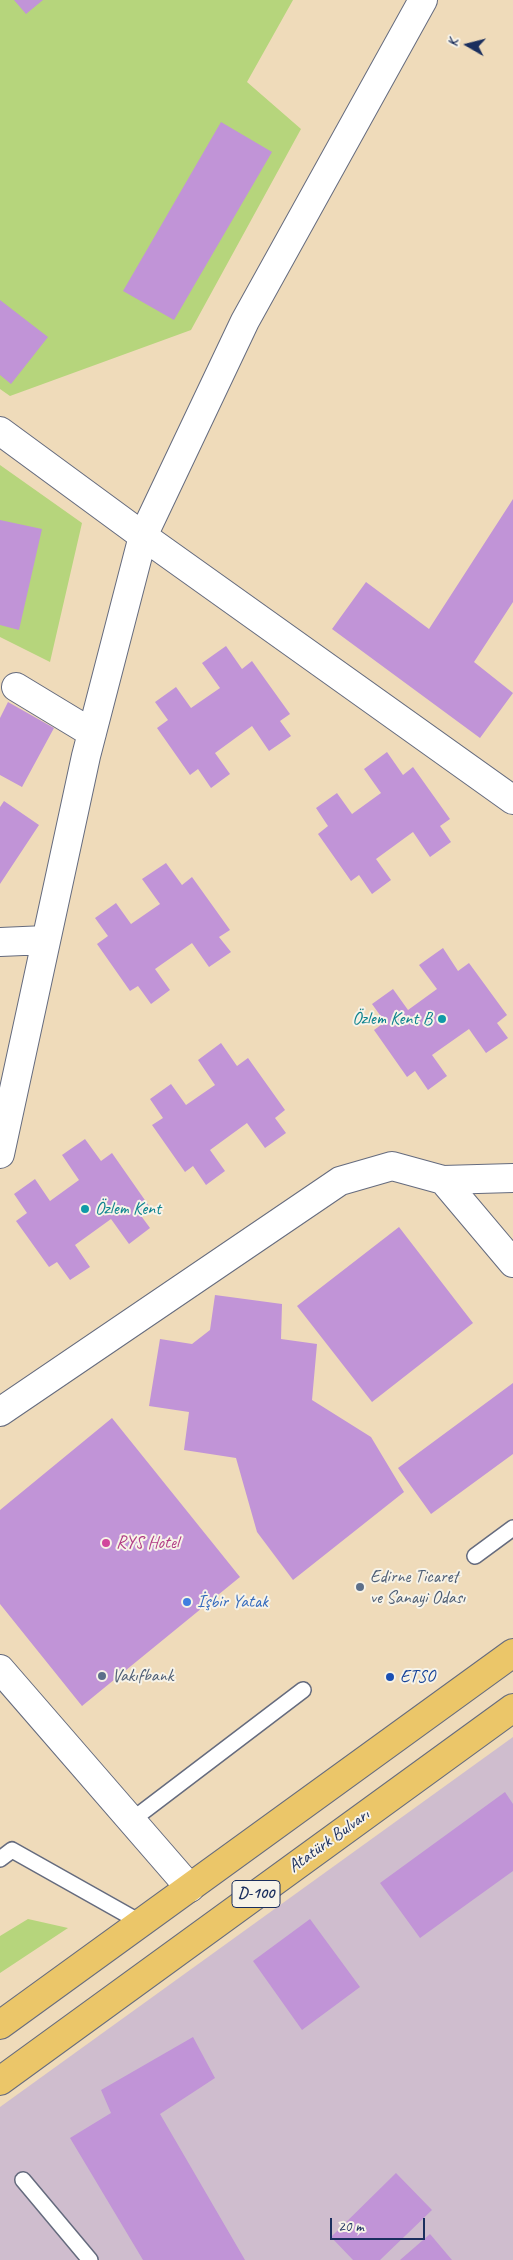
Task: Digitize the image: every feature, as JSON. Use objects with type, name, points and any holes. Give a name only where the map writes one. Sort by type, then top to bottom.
[{"type":"main road","name":"D-100","points":[[0,2024],[513,1653]]},
{"type":"main road","name":"Atatürk Bulvarı","points":[[0,2081],[513,1708]]},
{"type":"street","points":[[0,1154],[92,733],[143,536],[244,321],[423,0]]},
{"type":"street","points":[[0,430],[143,536],[513,800]]},
{"type":"street","points":[[16,687],[92,733]]},
{"type":"street","points":[[0,942],[46,940]]},
{"type":"street","points":[[0,1412],[340,1181],[392,1166],[443,1180],[513,1178]]},
{"type":"street","points":[[443,1180],[513,1263]]},
{"type":"street","points":[[0,1669],[190,1888]]},
{"type":"lane","points":[[475,1556],[513,1528]]},
{"type":"lane","points":[[132,1820],[303,1690]]},
{"type":"lane","points":[[0,1859],[12,1850],[140,1922]]},
{"type":"lane","points":[[23,2180],[90,2260]]},
{"type":"shaded area","points":[[513,1737],[513,2260],[0,2260],[0,2107]]},
{"type":"green space","points":[[0,0],[293,0],[247,82],[301,129],[191,330],[10,396],[0,389]]},
{"type":"green space","points":[[0,465],[82,523],[50,662],[0,637]]},
{"type":"green space","points":[[28,1919],[68,1928],[0,1973],[0,1936]]},
{"type":"building","points":[[14,0],[43,0],[26,14]]},
{"type":"building","points":[[221,122],[272,152],[174,320],[123,291]]},
{"type":"building","points":[[0,300],[48,337],[11,384],[0,375]]},
{"type":"building","points":[[513,499],[513,602],[474,662],[513,693],[480,738],[332,629],[366,582],[429,629]]},
{"type":"building","points":[[0,520],[42,529],[19,630],[0,625]]},
{"type":"building","points":[[226,646],[242,669],[252,661],[290,714],[280,721],[291,736],[269,751],[252,726],[215,753],[230,774],[211,788],[198,769],[190,775],[157,728],[168,720],[155,702],[176,687],[191,708],[220,688],[202,663]]},
{"type":"building","points":[[8,702],[54,728],[22,787],[0,775],[0,718]]},
{"type":"building","points":[[387,752],[403,775],[413,767],[450,819],[440,826],[451,842],[430,857],[413,832],[376,859],[391,880],[372,894],[359,875],[351,881],[318,834],[328,826],[316,808],[337,793],[352,814],[381,793],[364,769]]},
{"type":"building","points":[[4,801],[39,825],[0,884],[0,807]]},
{"type":"building","points":[[166,863],[182,885],[192,877],[230,930],[219,937],[231,952],[209,967],[192,943],[155,969],[170,990],[151,1004],[138,986],[130,991],[97,944],[108,936],[95,918],[116,903],[131,924],[160,904],[142,879]]},
{"type":"building","name":"Özlem Kent B","points":[[443,948],[458,971],[469,963],[507,1015],[497,1023],[508,1038],[486,1053],[469,1029],[432,1055],[447,1076],[428,1090],[415,1071],[407,1077],[374,1030],[385,1022],[372,1004],[393,989],[408,1010],[437,989],[419,965]]},
{"type":"building","name":"Özlem Kent","points":[[221,1043],[237,1066],[248,1058],[285,1110],[275,1118],[286,1133],[265,1148],[247,1123],[210,1150],[225,1171],[206,1185],[193,1166],[185,1172],[152,1125],[163,1118],[150,1099],[171,1084],[186,1105],[215,1085],[198,1060]]},
{"type":"building","name":"Özlem Kent","points":[[85,1139],[101,1161],[112,1153],[149,1206],[139,1213],[150,1228],[129,1244],[111,1219],[75,1245],[90,1267],[70,1280],[57,1262],[49,1267],[16,1221],[27,1213],[14,1194],[35,1179],[50,1201],[79,1180],[62,1155]]},
{"type":"building","points":[[399,1227],[473,1323],[372,1402],[297,1306]]},
{"type":"building","points":[[215,1295],[282,1304],[281,1339],[317,1344],[312,1400],[371,1437],[404,1492],[293,1580],[257,1532],[236,1458],[184,1450],[189,1412],[149,1406],[160,1339],[192,1344],[210,1330]]},
{"type":"building","points":[[513,1383],[513,1454],[431,1514],[398,1468]]},
{"type":"building","name":"RYS Hotel","points":[[112,1418],[240,1577],[82,1706],[0,1604],[0,1510]]},
{"type":"building","points":[[505,1792],[513,1804],[513,1871],[420,1938],[380,1883]]},
{"type":"building","points":[[310,1919],[360,1987],[302,2030],[253,1961]]},
{"type":"building","points":[[193,2037],[215,2078],[160,2114],[245,2260],[143,2260],[70,2138],[111,2113],[101,2090]]},
{"type":"building","points":[[396,2173],[432,2210],[380,2260],[353,2260],[331,2237]]},
{"type":"building","points":[[430,2234],[452,2260],[400,2260]]},
{"type":"place","name":"Özlem Kent B","points":[[442,1019]]},
{"type":"place","name":"Özlem Kent","points":[[85,1209]]},
{"type":"place","name":"RYS Hotel","points":[[106,1543]]},
{"type":"place","name":"Edirne Ticaret ve Sanayi Odası","points":[[360,1587]]},
{"type":"place","name":"İşbir Yatak","points":[[187,1602]]},
{"type":"place","name":"Vakıfbank","points":[[102,1676]]},
{"type":"place","name":"ETSO","points":[[390,1677]]}]
